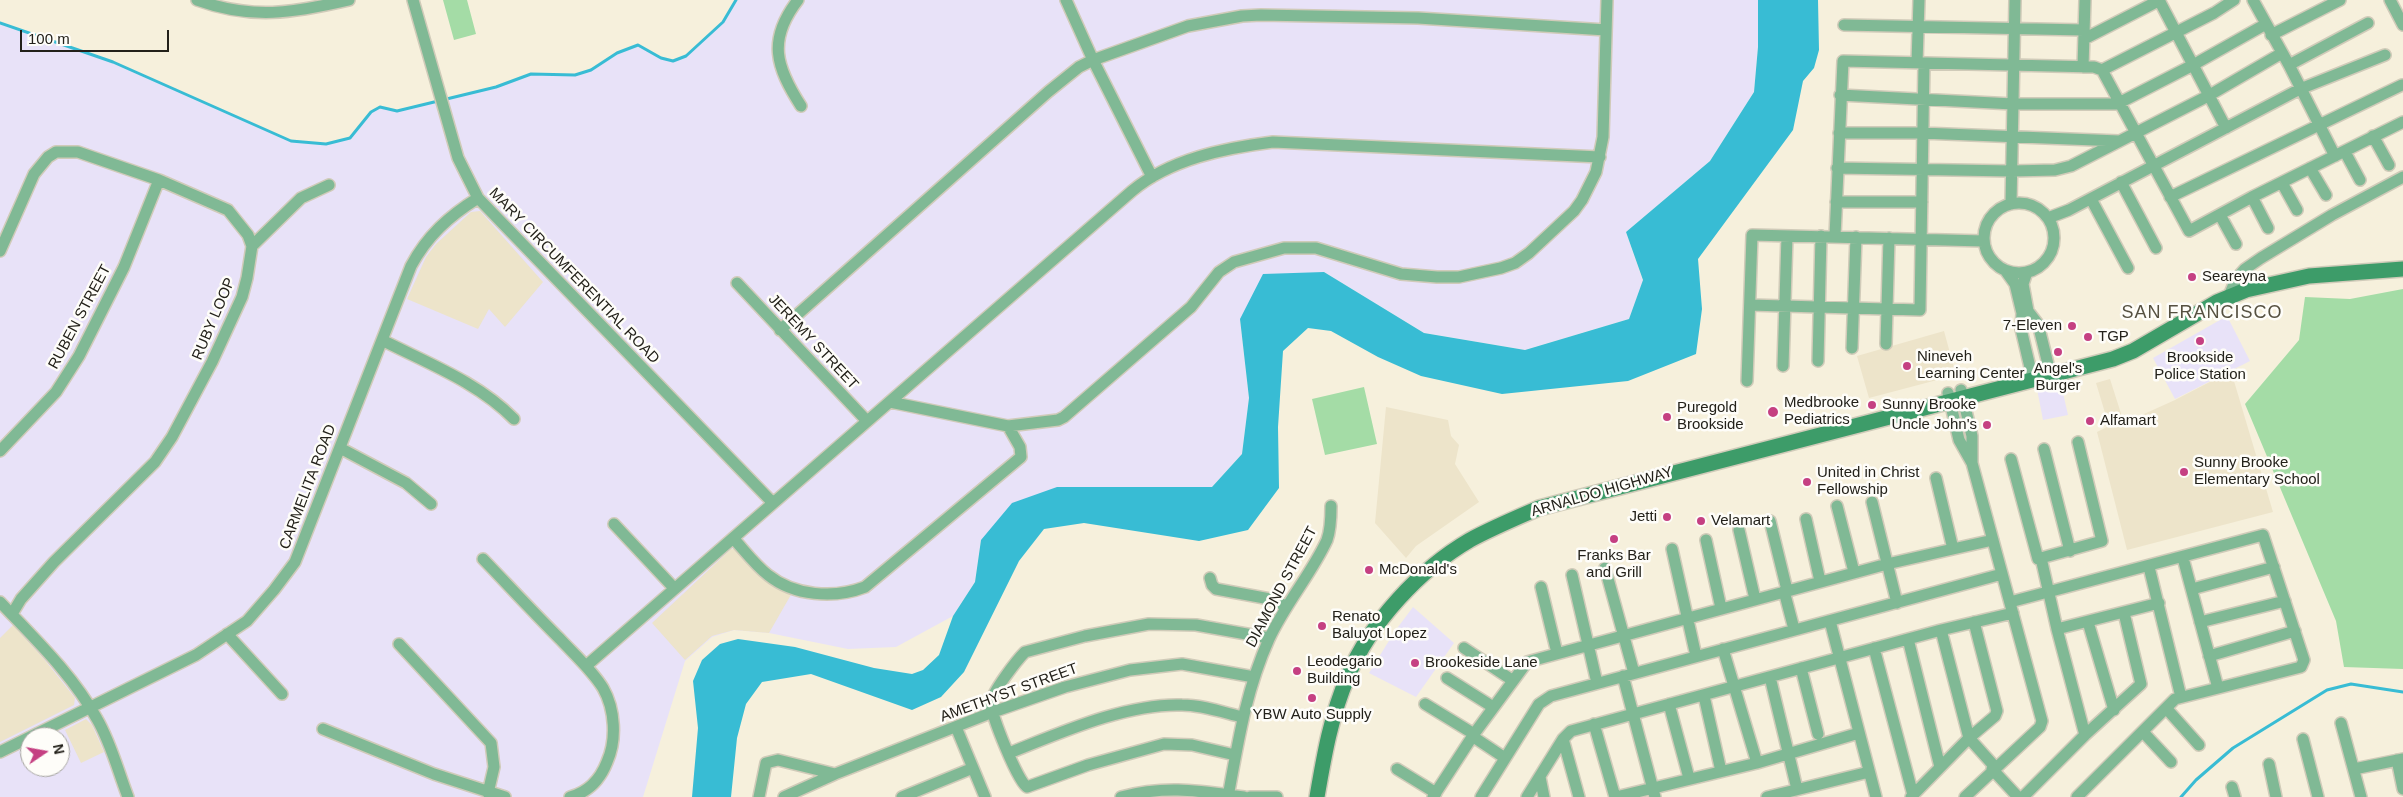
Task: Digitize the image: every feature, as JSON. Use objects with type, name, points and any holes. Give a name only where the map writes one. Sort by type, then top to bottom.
[{"type":"main road","name":"ARNALDO HIGHWAY","points":[[1317,797],[1325,751],[1348,675],[1377,626],[1415,582],[1469,541],[1539,508],[2050,372],[2111,350],[2168,322],[2223,299],[2268,284],[2309,276],[2403,269]]},
{"type":"street","points":[[196,0],[242,12],[280,14],[349,0]]},
{"type":"street","name":"MARY CIRCUMFERENTIAL ROAD","points":[[412,0],[458,158],[478,198],[773,503]]},
{"type":"street","points":[[798,0],[783,24],[778,48],[781,72],[801,106]]},
{"type":"street","points":[[1066,0],[1093,60],[1152,177]]},
{"type":"street","points":[[890,402],[1008,426],[1049,422],[1064,418],[1191,307],[1219,272],[1228,265],[1284,248],[1316,248],[1401,274],[1437,278],[1473,274],[1515,262],[1566,221],[1587,191],[1600,157],[1604,137],[1607,0]]},
{"type":"street","points":[[1750,305],[1920,310],[1923,98],[1918,0]]},
{"type":"street","points":[[2012,204],[2015,0]]},
{"type":"street","points":[[2083,67],[2085,0]]},
{"type":"street","points":[[1844,25],[2014,29],[2084,34],[2159,0],[2226,128]]},
{"type":"street","points":[[1835,236],[1841,64],[1846,60],[2083,67],[2102,70],[2176,33],[2234,0]]},
{"type":"street","points":[[2271,35],[2340,0]]},
{"type":"street","points":[[2390,0],[2403,25]]},
{"type":"street","points":[[2255,1],[2319,125],[2360,180]]},
{"type":"street","points":[[780,330],[1048,92],[1080,67],[1093,60],[1188,26],[1231,18],[1261,15],[1418,18],[1606,30]]},
{"type":"street","points":[[2289,65],[2368,23]]},
{"type":"street","points":[[1840,95],[2013,104],[2120,104],[2266,24]]},
{"type":"street","points":[[1837,168],[2012,171],[2055,170],[2071,166],[2208,96],[2282,53]]},
{"type":"street","points":[[2048,218],[2091,199],[2300,89],[2385,55]]},
{"type":"street","points":[[2102,70],[2189,231],[2252,196],[2282,183],[2403,122]]},
{"type":"street","points":[[2170,197],[2402,85]]},
{"type":"street","points":[[1839,133],[1922,133],[2121,141]]},
{"type":"street","points":[[2373,136],[2389,165]]},
{"type":"street","points":[[586,666],[1132,191],[1152,177],[1193,159],[1227,149],[1273,142],[1600,157]]},
{"type":"street","points":[[0,251],[34,174],[48,157],[56,152],[78,152],[159,180],[228,210],[248,235],[252,246],[301,198],[329,185]]},
{"type":"street","points":[[2310,168],[2326,195]]},
{"type":"street","points":[[2223,299],[2236,279],[2261,258],[2332,215],[2403,177]]},
{"type":"street","name":"RUBEN STREET","points":[[0,451],[56,392],[79,356],[124,267],[159,180]]},
{"type":"street","points":[[2121,182],[2156,248]]},
{"type":"street","points":[[2282,183],[2297,210]]},
{"type":"street","points":[[2252,196],[2268,228]]},
{"type":"street","name":"CARMELITA ROAD","points":[[0,752],[196,655],[247,621],[274,590],[295,562],[419,251],[428,237],[441,224],[478,198]]},
{"type":"street","points":[[2091,199],[2128,268]]},
{"type":"street","points":[[1836,202],[1922,202]]},
{"type":"street","points":[[2004,270],[2020,273],[2038,268],[2052,251],[2053,234],[2048,218],[2036,207],[2020,203],[2002,207],[1988,222],[1984,241],[1991,258],[2015,284],[2022,313],[2021,330],[2032,376]]},
{"type":"street","points":[[2220,215],[2236,244]]},
{"type":"street","points":[[1748,381],[1752,236],[1835,236],[1984,241]]},
{"type":"street","points":[[1783,366],[1787,236]]},
{"type":"street","points":[[1818,361],[1821,236]]},
{"type":"street","points":[[1852,348],[1856,237]]},
{"type":"street","points":[[1886,344],[1889,238]]},
{"type":"street","name":"RUBY LOOP","points":[[12,614],[21,598],[54,562],[155,462],[172,437],[220,346],[242,297],[248,278],[252,246]]},
{"type":"street","points":[[2027,272],[2023,284],[2028,311],[2038,324],[2050,372]]},
{"type":"street","name":"JEREMY STREET","points":[[737,284],[867,421]]},
{"type":"street","points":[[382,340],[473,386],[514,419]]},
{"type":"street","points":[[1955,396],[1959,440],[1972,463],[2042,721],[2040,727],[1965,797]]},
{"type":"street","points":[[733,538],[765,573],[776,581],[793,588],[835,594],[865,587],[1021,458],[1020,447],[1008,426]]},
{"type":"street","points":[[2011,459],[2038,559],[2102,542],[2078,442]]},
{"type":"street","points":[[340,448],[406,483],[431,504]]},
{"type":"street","points":[[2044,449],[2070,550]]},
{"type":"street","points":[[1936,478],[1953,549]]},
{"type":"street","points":[[1872,502],[1897,603]]},
{"type":"street","name":"DIAMOND STREET","points":[[1228,796],[1242,717],[1254,677],[1286,606],[1327,540],[1331,522],[1331,506]]},
{"type":"street","points":[[1837,506],[1854,572]]},
{"type":"street","points":[[1806,518],[1820,581]]},
{"type":"street","points":[[1770,521],[1794,629]]},
{"type":"street","points":[[614,524],[674,588]]},
{"type":"street","points":[[1738,530],[1755,598]]},
{"type":"street","points":[[1527,797],[1563,739],[1571,732],[1594,724],[1734,688],[1801,668],[1974,622],[2049,593],[2184,558],[2263,535],[2304,660],[2301,667],[2175,699],[2077,797]]},
{"type":"street","points":[[1706,540],[1721,608]]},
{"type":"street","points":[[1397,769],[1435,795],[1473,735],[1527,662],[1688,616],[1854,572],[1993,540]]},
{"type":"street","points":[[1672,549],[1696,656]]},
{"type":"street","points":[[2041,558],[2057,630],[2086,735]]},
{"type":"street","points":[[2184,558],[2218,688]]},
{"type":"street","points":[[484,559],[586,666],[602,688],[608,701],[614,739],[612,751],[599,779],[589,789],[570,797]]},
{"type":"street","points":[[2149,567],[2181,697]]},
{"type":"street","points":[[1605,568],[1624,635],[1633,714],[1654,792]]},
{"type":"street","points":[[2192,588],[2274,568]]},
{"type":"street","points":[[1481,797],[1543,701],[1564,692],[2002,574]]},
{"type":"street","points":[[1572,575],[1597,683]]},
{"type":"street","points":[[1210,578],[1216,588],[1270,599],[1286,606]]},
{"type":"street","points":[[1541,587],[1557,653]]},
{"type":"street","points":[[2200,622],[2285,601]]},
{"type":"street","points":[[0,602],[49,654],[90,707],[107,738],[128,797]]},
{"type":"street","points":[[2057,630],[2158,603]]},
{"type":"street","points":[[2023,797],[2141,684],[2124,613]]},
{"type":"street","points":[[1830,621],[1876,797]]},
{"type":"street","points":[[1912,796],[1969,738],[1995,716],[1997,711],[1974,622]]},
{"type":"street","points":[[2088,622],[2114,710]]},
{"type":"street","points":[[1235,754],[1192,745],[1164,744],[1088,764],[1027,787],[1023,786],[1009,753],[993,712],[992,700],[1018,658],[1034,648],[1149,624],[1196,625],[1270,638]]},
{"type":"street","points":[[1940,630],[1969,738],[2018,797]]},
{"type":"street","points":[[2209,656],[2295,631]]},
{"type":"street","points":[[228,634],[282,694]]},
{"type":"street","points":[[1908,639],[1940,767]]},
{"type":"street","points":[[399,644],[491,743],[494,767],[488,793]]},
{"type":"street","points":[[1464,648],[1512,680]]},
{"type":"street","points":[[1874,648],[1912,796]]},
{"type":"street","points":[[1723,649],[1757,763]]},
{"type":"street","name":"AMETHYST STREET","points":[[784,797],[835,774],[993,712],[1072,685],[1130,670],[1160,665],[1182,664],[1254,677]]},
{"type":"street","points":[[1801,668],[1818,734]]},
{"type":"street","points":[[1770,677],[1797,789]]},
{"type":"street","points":[[1448,678],[1493,707]]},
{"type":"street","points":[[1704,696],[1721,771]]},
{"type":"street","points":[[1425,704],[1505,758]]},
{"type":"street","points":[[1669,704],[1689,778]]},
{"type":"street","points":[[1009,753],[1093,721],[1157,706],[1191,706],[1242,717]]},
{"type":"street","points":[[2166,708],[2199,745]]},
{"type":"street","points":[[2341,723],[2361,797]]},
{"type":"street","points":[[1594,724],[1616,797],[1654,792],[1689,778],[1757,763],[1859,733]]},
{"type":"street","points":[[956,727],[985,797]]},
{"type":"street","points":[[323,729],[434,774],[505,797]]},
{"type":"street","points":[[2143,732],[2171,762]]},
{"type":"street","points":[[1563,739],[1579,797]]},
{"type":"street","points":[[2303,739],[2318,797]]},
{"type":"street","points":[[2354,769],[2400,759],[2403,790]]},
{"type":"street","points":[[759,797],[766,763],[771,761],[778,760],[835,774]]},
{"type":"street","points":[[2269,764],[2276,797]]},
{"type":"street","points":[[902,797],[973,768]]},
{"type":"street","points":[[1767,797],[1869,772]]},
{"type":"street","points":[[1540,777],[1544,797]]},
{"type":"street","points":[[1121,797],[1152,790],[1179,788],[1244,797]]},
{"type":"street","points":[[1250,797],[1277,797]]},
{"type":"shaded area","points":[[736,0],[1758,0],[1760,6],[1754,92],[1710,161],[1626,232],[1643,281],[1629,319],[1525,350],[1424,333],[1324,272],[1240,319],[1249,398],[1242,454],[1212,487],[1057,487],[981,540],[975,582],[953,616],[896,647],[848,649],[769,633],[734,630],[712,637],[685,661],[643,797],[0,797],[0,23],[113,62],[291,141],[326,144],[350,138],[371,112],[380,107],[397,111],[496,87],[531,74],[575,75],[591,70],[617,53],[638,45],[661,58],[673,61],[686,56],[723,22]]},
{"type":"shaded area","points":[[480,211],[543,282],[505,327],[489,309],[478,329],[407,299],[426,257],[436,244],[471,212]]},
{"type":"shaded area","points":[[2227,316],[2250,361],[2175,399],[2153,358]]},
{"type":"shaded area","name":"Nineveh Learning Center","points":[[1944,331],[1956,375],[1869,398],[1857,356]]},
{"type":"shaded area","name":"Sunny Brooke Elementary School","points":[[2231,371],[2273,512],[2127,550],[2097,432],[2109,426],[2096,383],[2110,379],[2124,423],[2175,400]]},
{"type":"shaded area","points":[[2061,384],[2068,415],[2043,420],[2037,389]]},
{"type":"shaded area","points":[[1386,407],[1448,420],[1451,436],[1459,445],[1455,464],[1479,502],[1416,546],[1406,558],[1375,523]]},
{"type":"shaded area","points":[[731,549],[739,549],[792,593],[769,633],[734,630],[712,636],[685,660],[652,623]]},
{"type":"shaded area","points":[[1413,607],[1454,643],[1416,697],[1369,673],[1395,631]]},
{"type":"shaded area","points":[[13,625],[44,659],[75,698],[74,705],[30,727],[20,727],[20,732],[0,742],[0,638]]},
{"type":"shaded area","points":[[86,719],[92,725],[104,752],[81,763],[70,740],[70,727]]},
{"type":"green space","points":[[443,0],[467,0],[476,34],[454,40]]},
{"type":"green space","points":[[2403,289],[2403,669],[2344,667],[2336,621],[2245,404],[2299,340],[2305,297],[2350,299]]},
{"type":"green space","points":[[1364,387],[1377,444],[1325,455],[1312,399]]},
{"type":"water","points":[[1758,0],[1818,0],[1819,50],[1814,68],[1803,81],[1793,130],[1698,259],[1702,309],[1696,354],[1628,381],[1502,394],[1421,376],[1378,357],[1331,331],[1308,328],[1283,351],[1278,427],[1279,488],[1248,530],[1199,541],[1084,523],[1044,529],[1019,561],[964,672],[941,697],[912,710],[811,674],[762,682],[746,704],[737,738],[731,797],[692,797],[698,728],[693,681],[702,660],[720,644],[738,639],[795,647],[874,668],[912,674],[923,670],[939,655],[953,616],[975,582],[981,540],[1012,503],[1057,487],[1212,487],[1242,454],[1249,398],[1240,319],[1263,274],[1324,272],[1424,333],[1525,350],[1629,319],[1643,280],[1626,232],[1710,161],[1754,92],[1758,47]]},
{"type":"waterway","points":[[0,23],[113,62],[291,141],[326,144],[350,138],[371,112],[380,107],[397,111],[496,87],[531,74],[575,75],[591,70],[617,53],[638,45],[661,58],[673,61],[686,56],[723,22],[736,0]]},
{"type":"waterway","points":[[2181,797],[2196,780],[2233,748],[2327,690],[2351,684],[2403,692]]},
{"type":"place","name":"Seareyna","points":[[2192,277]]},
{"type":"place","name":"7-Eleven","points":[[2072,326]]},
{"type":"place","name":"TGP","points":[[2088,337]]},
{"type":"place","name":"Brookside Police Station","points":[[2200,341]]},
{"type":"place","name":"Angel's Burger","points":[[2058,352]]},
{"type":"place","name":"Nineveh Learning Center","points":[[1907,366]]},
{"type":"place","name":"Sunny Brooke","points":[[1872,405]]},
{"type":"place","name":"Medbrooke Pediatrics","points":[[1773,412]]},
{"type":"place","name":"Puregold Brookside","points":[[1667,417]]},
{"type":"place","name":"Alfamart","points":[[2090,421]]},
{"type":"place","name":"Uncle John's","points":[[1987,425]]},
{"type":"place","name":"Sunny Brooke Elementary School","points":[[2184,472]]},
{"type":"place","name":"United in Christ Fellowship","points":[[1807,482]]},
{"type":"place","name":"Jetti","points":[[1667,517]]},
{"type":"place","name":"Velamart","points":[[1701,521]]},
{"type":"place","name":"Franks Bar and Grill","points":[[1614,539]]},
{"type":"place","name":"McDonald's","points":[[1369,570]]},
{"type":"place","name":"Renato Baluyot Lopez","points":[[1322,626]]},
{"type":"place","name":"Brookeside Lane","points":[[1415,663]]},
{"type":"place","name":"Leodegario Building","points":[[1297,671]]},
{"type":"place","name":"YBW Auto Supply","points":[[1312,698]]},
{"type":"district","name":"SAN FRANCISCO","points":[[2202,313]]}]
